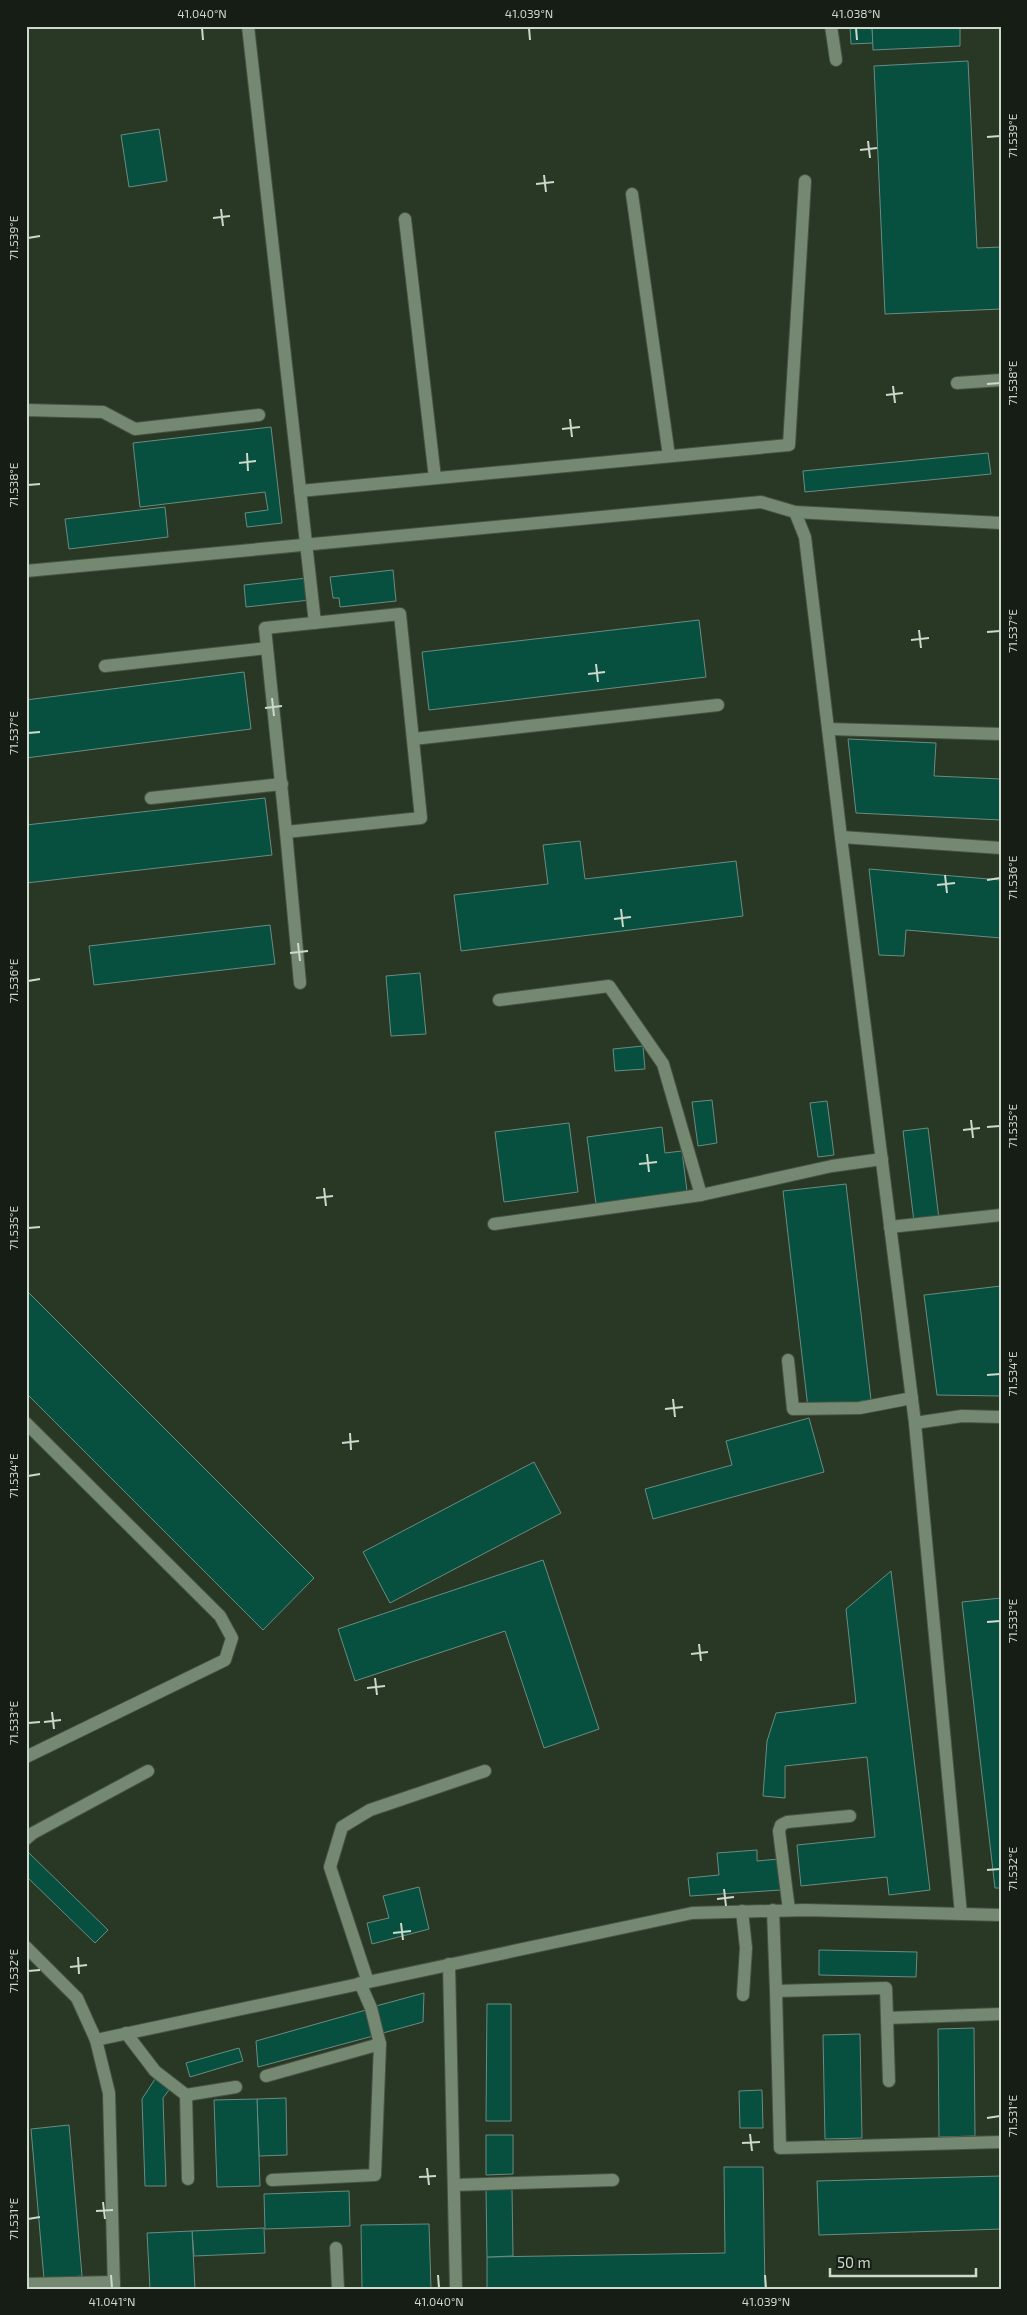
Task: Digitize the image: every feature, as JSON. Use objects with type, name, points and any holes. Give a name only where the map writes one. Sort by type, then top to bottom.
[{"type":"street","points":[[248,26],[315,623]]},
{"type":"street","points":[[831,26],[836,60]]},
{"type":"street","points":[[300,490],[789,445],[805,181]]},
{"type":"street","points":[[632,194],[669,456]]},
{"type":"street","points":[[405,219],[435,478]]},
{"type":"street","points":[[957,383],[1001,380]]},
{"type":"street","points":[[26,410],[103,412],[135,429],[259,415]]},
{"type":"street","points":[[26,571],[760,502],[795,512],[1001,523]]},
{"type":"street","points":[[795,512],[805,537],[841,837],[916,1422],[961,1914]]},
{"type":"street","points":[[286,832],[421,818],[400,614],[265,628],[282,784],[286,832],[300,983]]},
{"type":"street","points":[[105,666],[267,648]]},
{"type":"street","points":[[413,739],[718,705]]},
{"type":"street","points":[[828,730],[1001,734]]},
{"type":"street","points":[[151,798],[282,784]]},
{"type":"street","points":[[841,837],[1001,848]]},
{"type":"street","points":[[499,1000],[609,986],[663,1064],[700,1194]]},
{"type":"street","points":[[494,1224],[700,1194],[832,1166],[882,1159]]},
{"type":"street","points":[[890,1227],[1001,1216]]},
{"type":"street","points":[[788,1360],[793,1409],[860,1408],[912,1398]]},
{"type":"street","points":[[916,1422],[962,1416],[1001,1417]]},
{"type":"street","points":[[26,1423],[220,1616],[232,1638],[224,1660],[26,1757]]},
{"type":"street","points":[[26,1840],[33,1833],[148,1771]]},
{"type":"street","points":[[272,2180],[374,2175],[380,2044],[330,1867],[342,1827],[370,1810],[485,1771]]},
{"type":"street","points":[[790,1910],[780,1830],[781,1825],[850,1816]]},
{"type":"street","points":[[773,1910],[780,2148],[1001,2142]]},
{"type":"street","points":[[96,2040],[692,1912],[790,1910],[1001,1915]]},
{"type":"street","points":[[742,1911],[746,1948],[743,1995]]},
{"type":"street","points":[[26,1947],[77,1998],[96,2040],[108,2093],[114,2285],[26,2284]]},
{"type":"street","points":[[450,1964],[456,2289]]},
{"type":"street","points":[[776,1991],[886,1988],[889,2082]]},
{"type":"street","points":[[887,2018],[1001,2014]]},
{"type":"street","points":[[126,2033],[155,2071],[186,2096],[236,2088]]},
{"type":"street","points":[[266,2076],[380,2044]]},
{"type":"street","points":[[186,2096],[188,2179]]},
{"type":"street","points":[[454,2185],[613,2180]]},
{"type":"street","points":[[336,2248],[338,2289]]},
{"type":"building","points":[[850,26],[872,26],[873,43],[851,44]]},
{"type":"building","points":[[872,26],[960,26],[960,46],[873,50]]},
{"type":"building","points":[[968,61],[977,248],[1001,247],[1001,309],[885,314],[874,66]]},
{"type":"building","points":[[159,129],[167,181],[129,187],[121,135]]},
{"type":"building","points":[[271,427],[282,523],[247,527],[245,513],[268,510],[265,492],[140,507],[133,443]]},
{"type":"building","points":[[988,453],[991,474],[805,492],[803,471]]},
{"type":"building","points":[[165,507],[168,537],[69,549],[65,519]]},
{"type":"building","points":[[393,570],[396,601],[340,607],[339,598],[333,598],[330,577]]},
{"type":"building","points":[[307,578],[310,600],[246,607],[244,585]]},
{"type":"building","points":[[699,620],[706,677],[429,710],[422,652]]},
{"type":"building","points":[[244,672],[251,729],[26,758],[26,700]]},
{"type":"building","points":[[848,739],[936,743],[934,776],[1001,779],[1001,820],[856,813]]},
{"type":"building","points":[[265,798],[272,855],[26,883],[26,825]]},
{"type":"building","points":[[580,841],[585,879],[736,861],[743,916],[461,951],[454,895],[548,884],[543,845]]},
{"type":"building","points":[[869,869],[1001,880],[1001,938],[906,930],[904,956],[879,955]]},
{"type":"building","points":[[270,925],[275,964],[94,985],[89,946]]},
{"type":"building","points":[[420,973],[426,1034],[391,1036],[386,976]]},
{"type":"building","points":[[643,1046],[645,1069],[615,1071],[613,1049]]},
{"type":"building","points":[[712,1100],[717,1143],[698,1146],[692,1102]]},
{"type":"building","points":[[827,1101],[834,1155],[818,1157],[810,1103]]},
{"type":"building","points":[[569,1123],[578,1192],[504,1202],[495,1132]]},
{"type":"building","points":[[662,1127],[665,1153],[682,1151],[687,1191],[596,1204],[587,1137]]},
{"type":"building","points":[[928,1128],[939,1219],[914,1222],[903,1131]]},
{"type":"building","points":[[846,1184],[871,1400],[808,1408],[783,1191]]},
{"type":"building","points":[[1001,1286],[1001,1396],[937,1395],[924,1295]]},
{"type":"building","points":[[26,1290],[314,1578],[263,1630],[26,1393]]},
{"type":"building","points":[[809,1418],[824,1472],[653,1519],[645,1489],[732,1465],[726,1441]]},
{"type":"building","points":[[534,1462],[561,1513],[390,1603],[363,1552]]},
{"type":"building","points":[[543,1560],[599,1729],[544,1748],[505,1631],[355,1681],[338,1629]]},
{"type":"building","points":[[891,1571],[930,1890],[889,1895],[887,1877],[801,1886],[797,1845],[875,1837],[867,1757],[785,1766],[785,1798],[763,1796],[767,1741],[776,1713],[856,1703],[846,1609]]},
{"type":"building","points":[[1001,1598],[1001,1888],[995,1888],[962,1602]]},
{"type":"building","points":[[757,1850],[757,1861],[779,1859],[781,1890],[690,1896],[688,1878],[719,1875],[717,1853]]},
{"type":"building","points":[[29,1853],[108,1930],[95,1943],[26,1876],[26,1855]]},
{"type":"building","points":[[419,1887],[429,1929],[372,1944],[367,1923],[389,1918],[383,1896]]},
{"type":"building","points":[[819,1950],[917,1952],[916,1977],[819,1975]]},
{"type":"building","points":[[424,1993],[423,2022],[383,2033],[376,2006]]},
{"type":"building","points":[[487,2004],[511,2004],[511,2121],[486,2121]]},
{"type":"building","points":[[366,2010],[373,2036],[258,2067],[256,2041]]},
{"type":"building","points":[[974,2028],[975,2136],[939,2137],[938,2029]]},
{"type":"building","points":[[860,2034],[862,2138],[825,2139],[823,2035]]},
{"type":"building","points":[[239,2048],[243,2061],[190,2077],[186,2063]]},
{"type":"building","points":[[155,2079],[169,2090],[163,2098],[166,2186],[145,2186],[142,2099]]},
{"type":"building","points":[[762,2090],[763,2128],[740,2128],[739,2091]]},
{"type":"building","points":[[286,2098],[287,2155],[259,2156],[257,2099]]},
{"type":"building","points":[[257,2099],[260,2186],[217,2187],[214,2100]]},
{"type":"building","points":[[69,2125],[82,2276],[44,2279],[31,2129]]},
{"type":"building","points":[[486,2135],[513,2135],[513,2174],[486,2175]]},
{"type":"building","points":[[724,2167],[763,2167],[765,2289],[487,2289],[487,2257],[725,2253]]},
{"type":"building","points":[[1001,2176],[1001,2229],[819,2235],[817,2181]]},
{"type":"building","points":[[486,2189],[512,2189],[513,2256],[487,2257]]},
{"type":"building","points":[[349,2191],[350,2226],[265,2229],[264,2194]]},
{"type":"building","points":[[429,2224],[431,2289],[362,2289],[361,2225]]},
{"type":"building","points":[[264,2228],[265,2253],[194,2256],[192,2231]]},
{"type":"building","points":[[192,2231],[195,2289],[150,2289],[147,2233]]}]
